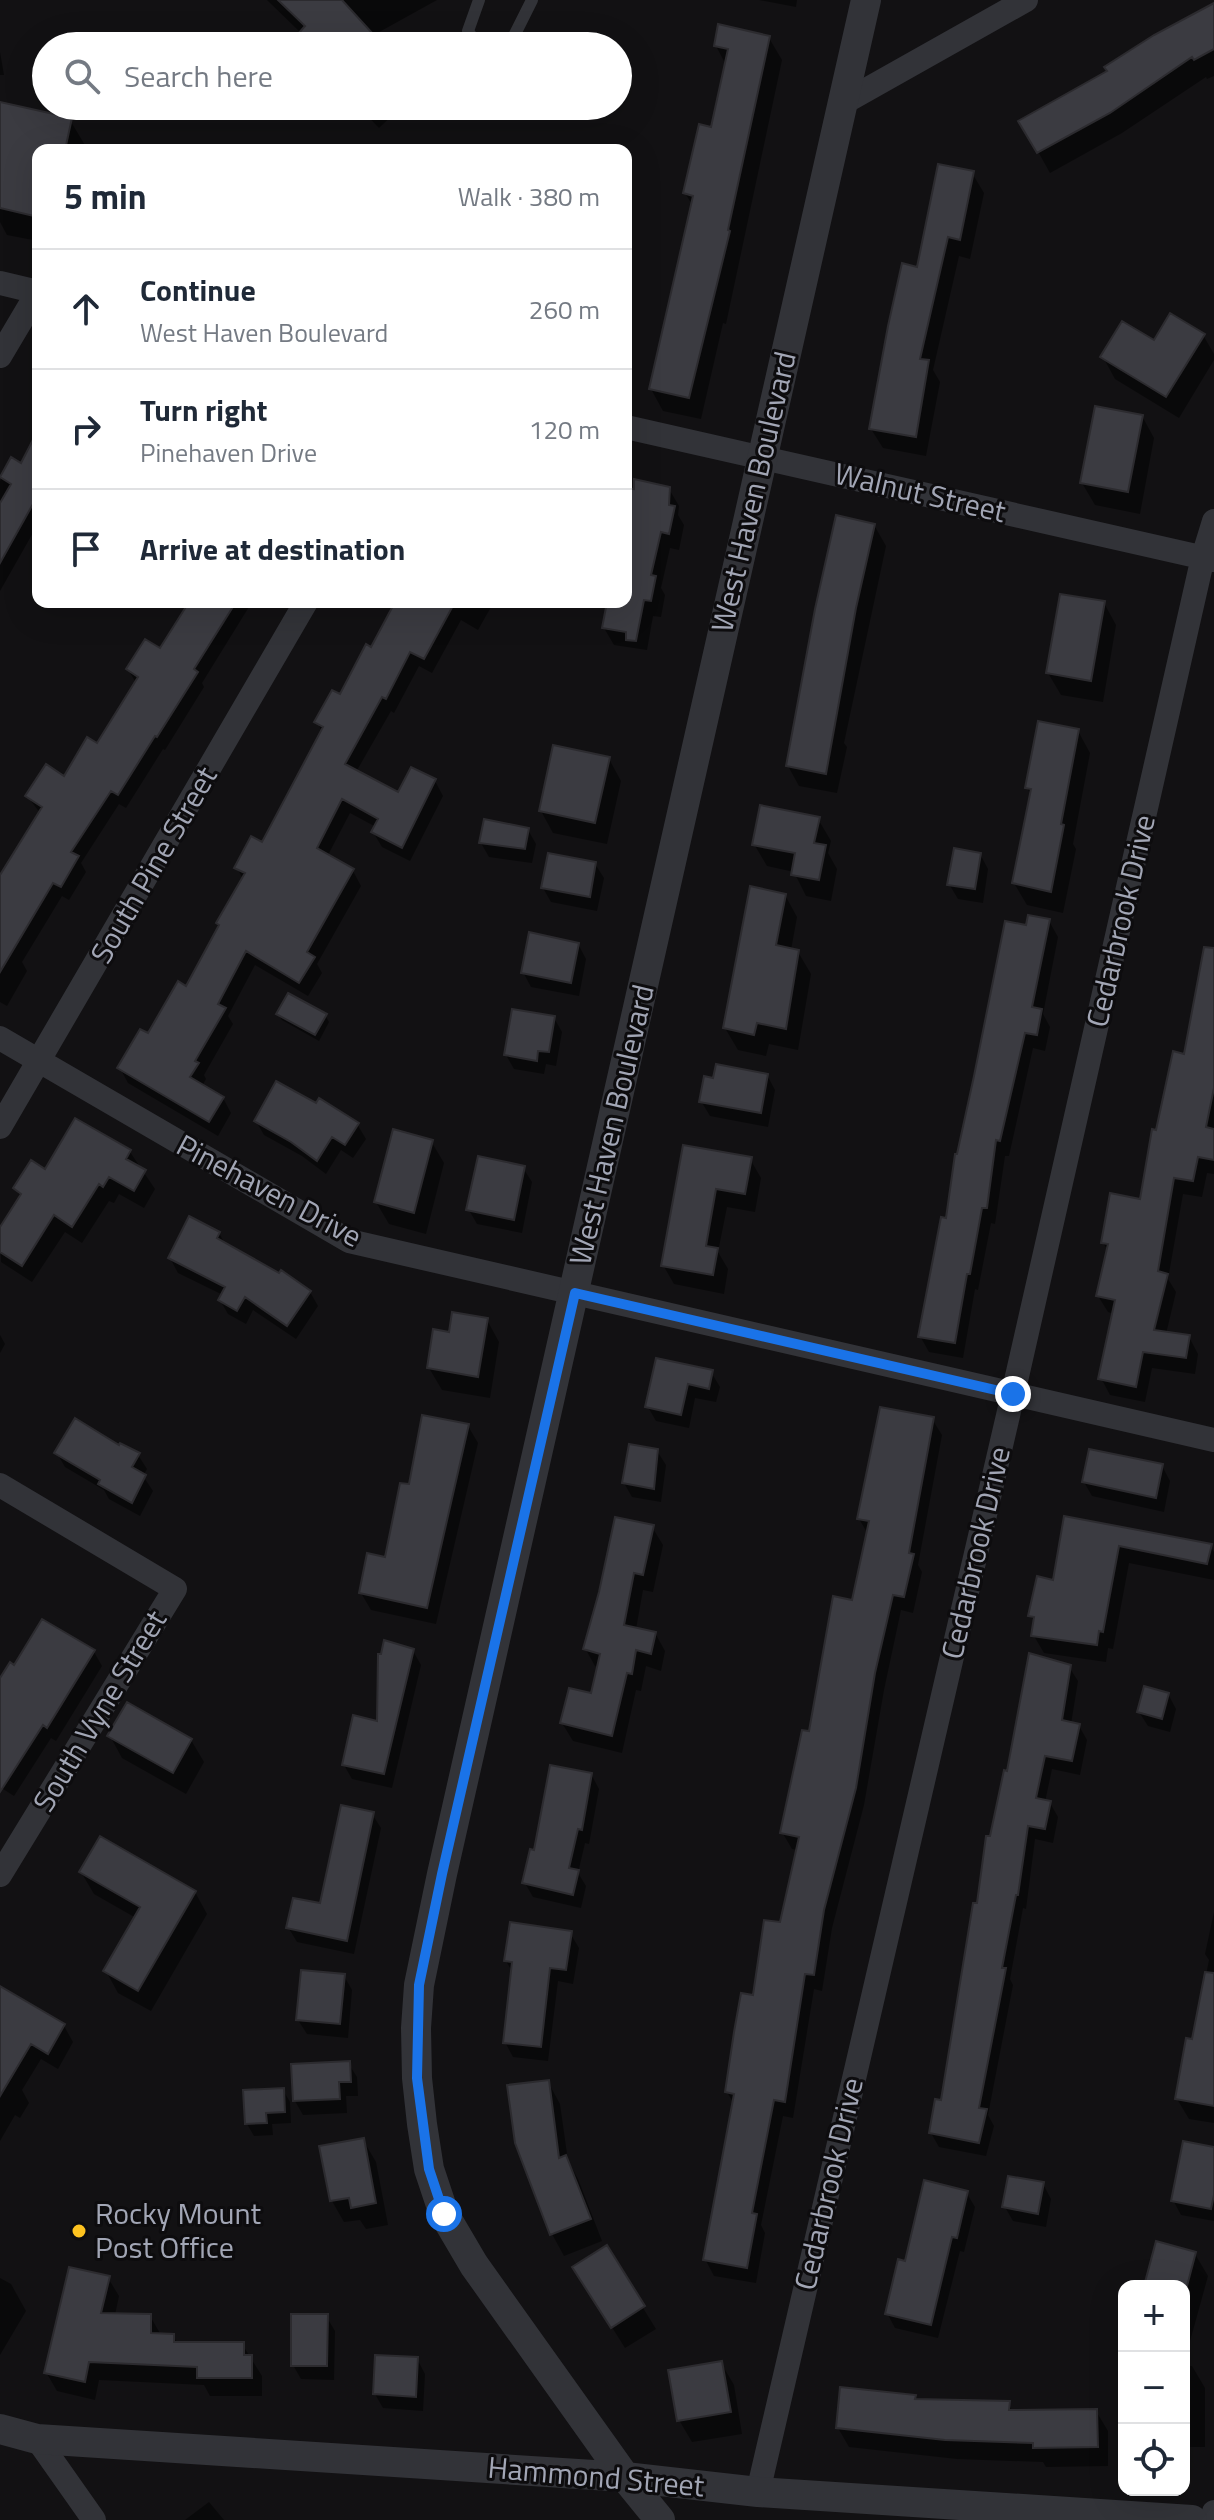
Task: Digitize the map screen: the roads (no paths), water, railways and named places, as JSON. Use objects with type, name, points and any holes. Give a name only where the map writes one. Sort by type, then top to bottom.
[{"type":"street","name":"West Haven Boulevard","points":[[660,2520],[625,2477],[474,2265],[444,2214],[429,2169],[417,2078],[419,1985],[866,0]]},
{"type":"street","points":[[843,103],[1026,0]]},
{"type":"street","points":[[0,283],[32,291]]},
{"type":"street","points":[[0,356],[32,302]]},
{"type":"street","name":"Walnut Street","points":[[632,428],[1209,558]]},
{"type":"street","name":"Cedarbrook Drive","points":[[758,2492],[1209,558],[1214,521]]},
{"type":"street","name":"South Pine Street","points":[[0,1127],[303,608]]},
{"type":"street","name":"Pinehaven Drive","points":[[0,1038],[349,1241],[1214,1440]]},
{"type":"street","name":"South Vyne Street","points":[[0,1485],[175,1589],[0,1875]]},
{"type":"street","name":"Hammond Street","points":[[0,2429],[37,2439],[625,2477],[758,2492],[1192,2520]]},
{"type":"street","points":[[37,2439],[94,2520]]},
{"type":"street","points":[[1212,2520],[1214,2512]]},
{"type":"lane","points":[[469,32],[479,0]]},
{"type":"lane","points":[[516,32],[532,0]]},
{"type":"place","name":"Rocky Mount Post Office","points":[[79,2231]]}]
